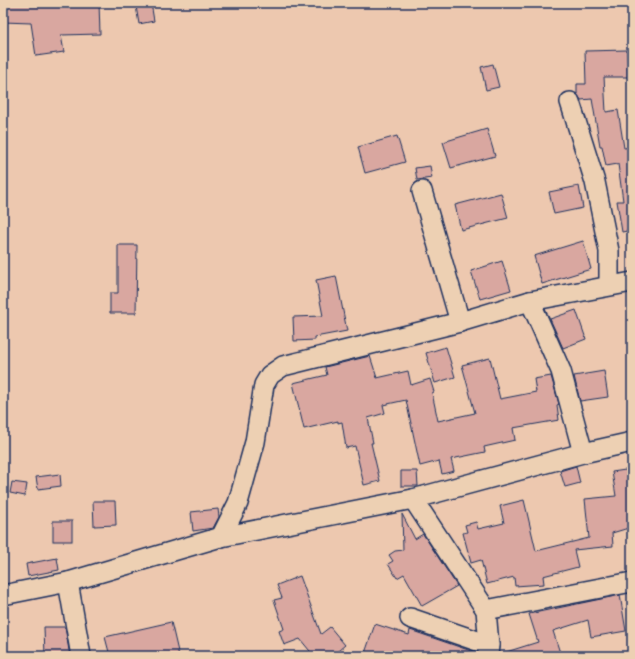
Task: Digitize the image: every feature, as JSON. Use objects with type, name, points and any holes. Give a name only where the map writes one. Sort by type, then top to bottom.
[{"type":"street","points":[[570,102],[595,182],[609,251],[608,285]]},
{"type":"street","points":[[422,191],[460,322]]},
{"type":"street","points":[[221,537],[238,503],[256,442],[264,386],[270,375],[283,366],[460,322],[530,301],[608,285],[632,282]]},
{"type":"street","points":[[530,301],[561,371],[583,453]]},
{"type":"street","points":[[3,595],[68,582],[221,537],[412,498],[583,453],[632,442]]},
{"type":"street","points":[[410,618],[488,650],[486,610],[412,498]]},
{"type":"street","points":[[68,582],[81,656]]},
{"type":"street","points":[[486,610],[632,582]]},
{"type":"building","points":[[3,3],[99,3],[100,34],[61,35],[64,52],[36,56],[31,23],[3,22]]},
{"type":"building","points":[[151,3],[154,21],[139,24],[136,6]]},
{"type":"building","points":[[627,50],[628,77],[604,77],[606,112],[618,110],[624,148],[632,147],[632,230],[622,232],[617,201],[623,201],[618,164],[606,166],[602,146],[600,146],[592,99],[581,100],[577,94],[577,84],[586,84],[585,51]]},
{"type":"building","points":[[493,64],[499,87],[486,90],[481,67]]},
{"type":"building","points":[[487,129],[495,156],[451,168],[443,142]]},
{"type":"building","points":[[397,136],[405,162],[365,173],[358,147]]},
{"type":"building","points":[[430,166],[432,178],[417,180],[415,168]]},
{"type":"building","points":[[579,186],[583,208],[554,214],[549,192]]},
{"type":"building","points":[[501,193],[508,218],[461,230],[455,205]]},
{"type":"building","points":[[583,241],[591,269],[542,284],[534,256]]},
{"type":"building","points":[[118,245],[137,245],[136,313],[110,313],[110,293],[118,293]]},
{"type":"building","points":[[502,261],[511,290],[480,299],[471,271]]},
{"type":"building","points":[[336,276],[347,331],[315,337],[315,340],[294,341],[293,317],[323,316],[316,280]]},
{"type":"building","points":[[576,310],[586,339],[563,348],[550,319]]},
{"type":"building","points":[[446,347],[455,377],[435,383],[426,353]]},
{"type":"building","points":[[370,356],[377,378],[408,371],[411,385],[430,379],[434,392],[432,393],[438,421],[475,413],[462,365],[490,358],[500,399],[536,392],[534,379],[551,376],[559,404],[557,405],[559,420],[513,428],[515,440],[484,447],[485,452],[451,459],[454,471],[442,474],[439,461],[420,466],[406,400],[383,405],[385,413],[368,418],[373,443],[371,443],[380,481],[364,485],[355,446],[346,448],[342,422],[338,423],[338,421],[304,429],[293,383],[327,375],[325,367]]},
{"type":"building","points":[[604,371],[608,397],[580,401],[574,376]]},
{"type":"building","points":[[576,466],[580,483],[565,487],[560,471]]},
{"type":"building","points":[[632,469],[632,527],[612,533],[613,546],[574,550],[578,567],[543,576],[544,584],[515,586],[514,577],[487,584],[481,560],[471,563],[463,533],[467,532],[465,525],[476,522],[478,529],[504,523],[500,506],[524,500],[536,551],[589,538],[585,499],[616,496],[612,472]]},
{"type":"building","points":[[401,471],[417,471],[418,486],[401,486]]},
{"type":"building","points":[[60,474],[61,486],[38,489],[36,477]]},
{"type":"building","points":[[12,482],[27,484],[25,496],[10,493]]},
{"type":"building","points":[[93,501],[115,501],[116,525],[94,526]]},
{"type":"building","points":[[218,509],[219,517],[213,528],[193,531],[191,512]]},
{"type":"building","points":[[402,514],[415,539],[423,534],[457,586],[422,606],[404,574],[397,578],[388,564],[393,561],[389,555],[395,551],[403,550]]},
{"type":"building","points":[[53,521],[72,521],[72,541],[53,541]]},
{"type":"building","points":[[57,558],[59,570],[28,576],[26,564]]},
{"type":"building","points":[[300,576],[321,634],[330,627],[345,645],[332,656],[314,656],[300,639],[284,645],[279,631],[284,629],[274,600],[282,598],[277,585]]},
{"type":"building","points":[[620,595],[626,631],[591,637],[588,620],[553,631],[561,656],[503,656],[503,653],[538,642],[529,614]]},
{"type":"building","points":[[171,622],[179,656],[110,656],[105,637]]},
{"type":"building","points":[[375,624],[409,635],[410,630],[477,653],[477,656],[364,656]]},
{"type":"building","points":[[44,627],[65,627],[70,656],[45,656]]}]
